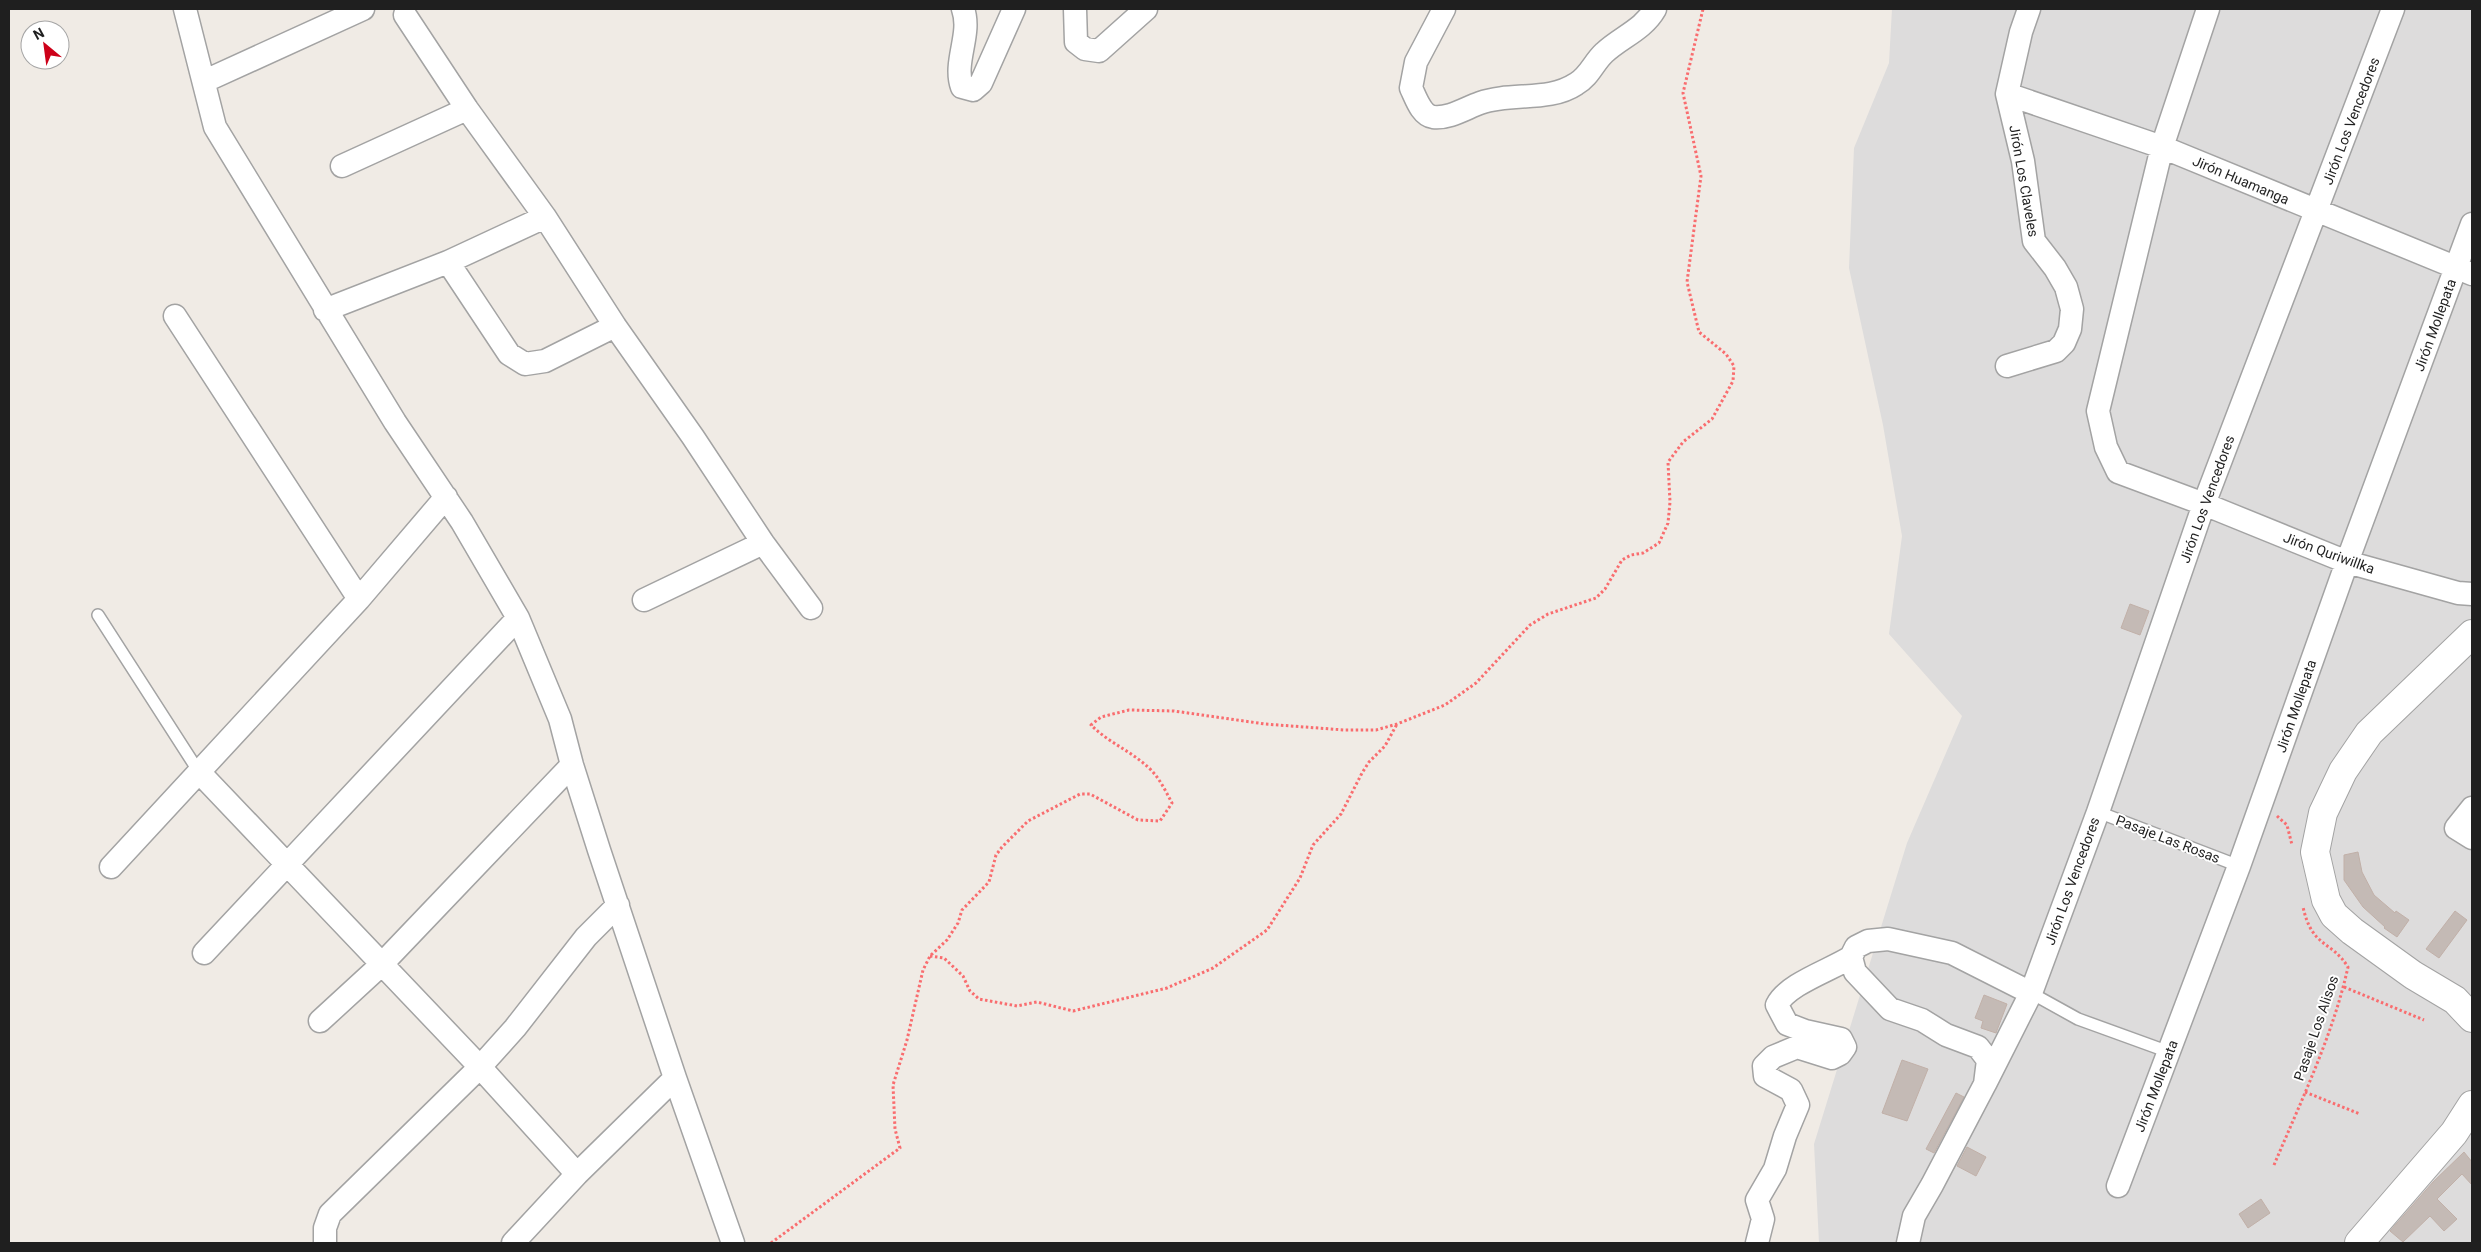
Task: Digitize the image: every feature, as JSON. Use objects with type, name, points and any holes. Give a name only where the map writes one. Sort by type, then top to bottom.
[{"type":"street","points":[[185,9],[205,81],[215,127],[395,422],[446,497],[518,618],[560,719],[572,765],[726,1240]]},
{"type":"street","points":[[205,81],[363,9]]},
{"type":"street","points":[[963,9],[966,19],[958,77],[962,87],[973,90],[981,82],[1014,9]]},
{"type":"street","points":[[1075,9],[1076,42],[1085,49],[1099,51],[1146,9]]},
{"type":"street","points":[[1444,9],[1416,62],[1411,88],[1422,108],[1432,117],[1444,116],[1502,97],[1562,91],[1577,84],[1603,53],[1638,29],[1655,9]]},
{"type":"street","points":[[2014,9],[2021,32]]},
{"type":"street","name":"Jirón Los Claveles","points":[[2008,366],[2056,351],[2064,342],[2070,330],[2072,309],[2066,286],[2034,241],[2023,161],[2007,94],[2021,32],[2029,9]]},
{"type":"street","points":[[2162,147],[2208,9]]},
{"type":"street","name":"Jirón Los Vencedores","points":[[1908,1243],[1914,1216],[1932,1186],[2031,994],[2098,812],[2204,504],[2393,9]]},
{"type":"street","points":[[408,11],[466,109],[545,217],[615,326],[693,436],[763,543],[811,608]]},
{"type":"street","name":"Jirón Huamanga","points":[[2007,94],[2162,147],[2464,271]]},
{"type":"street","points":[[342,166],[466,109]]},
{"type":"street","name":"Jirón Quriwillka","points":[[2162,147],[2098,411],[2106,447],[2118,472],[2204,504],[2347,562],[2465,593]]},
{"type":"street","points":[[326,310],[448,262],[545,217]]},
{"type":"street","name":"Jirón Mollepata","points":[[2118,1186],[2262,804],[2347,562],[2464,271],[2472,224]]},
{"type":"street","points":[[448,262],[509,354],[525,364],[545,361],[615,326]]},
{"type":"street","points":[[175,316],[359,599]]},
{"type":"street","points":[[111,867],[359,599],[446,497]]},
{"type":"street","points":[[644,600],[763,543]]},
{"type":"street","points":[[204,953],[288,866],[518,618]]},
{"type":"street","points":[[2472,634],[2370,733],[2343,771],[2323,813],[2315,852],[2326,900],[2334,915],[2352,931],[2412,975],[2455,1000],[2472,1018]]},
{"type":"street","points":[[320,1021],[381,965],[572,765]]},
{"type":"street","points":[[198,772],[480,1067],[577,1174]]},
{"type":"street","points":[[2472,808],[2456,828],[2472,838]]},
{"type":"street","points":[[325,1243],[325,1228],[330,1214],[480,1067],[516,1028],[586,937],[618,905]]},
{"type":"street","points":[[1757,1243],[1762,1220],[1757,1200],[1775,1169],[1785,1136],[1798,1105],[1791,1090],[1765,1076],[1764,1066],[1773,1057],[1796,1047],[1832,1058],[1840,1054],[1845,1047],[1841,1039],[1804,1031],[1787,1024],[1777,1005],[1780,999],[1803,982],[1851,957],[1856,947],[1888,939],[1952,953],[2031,994]]},
{"type":"street","points":[[1851,957],[1854,972],[1890,1009],[1922,1020],[1946,1035],[1978,1047],[1988,1060],[1985,1084]]},
{"type":"street","points":[[513,1243],[577,1174],[675,1078]]},
{"type":"street","points":[[2359,1243],[2454,1133],[2472,1105]]},
{"type":"lane","points":[[98,615],[198,772]]},
{"type":"lane","name":"Pasaje Las Rosas","points":[[2098,812],[2239,866]]},
{"type":"lane","points":[[2031,994],[2078,1019],[2170,1052]]},
{"type":"path","points":[[771,1243],[900,1148],[895,1128],[893,1085],[907,1040],[923,970],[930,956],[947,940],[962,910],[989,882],[996,855],[1028,821],[1080,794],[1090,794],[1138,820],[1160,821],[1172,803],[1152,771],[1134,756],[1105,739],[1091,724],[1101,717],[1129,710],[1174,711],[1265,724],[1344,730],[1376,730],[1397,724],[1445,705],[1476,683],[1530,625],[1548,614],[1596,598],[1605,589],[1622,560],[1631,555],[1643,553],[1658,543],[1668,523],[1670,502],[1668,462],[1683,442],[1712,419],[1733,381],[1734,366],[1726,354],[1699,332],[1687,282],[1701,176],[1682,93],[1703,9]]},
{"type":"path","points":[[930,956],[944,958],[963,976],[970,991],[979,999],[1017,1006],[1037,1002],[1073,1011],[1167,988],[1213,968],[1267,930],[1300,878],[1313,845],[1341,814],[1362,773],[1369,762],[1385,746],[1397,724]]},
{"type":"path","points":[[2262,804],[2287,825],[2292,850]]},
{"type":"path","name":"Pasaje Los Alisos","points":[[2274,1165],[2305,1092],[2344,987],[2348,967],[2343,959],[2319,942],[2311,932],[2302,905]]},
{"type":"path","points":[[2344,987],[2424,1020]]},
{"type":"path","points":[[2305,1092],[2360,1114]]},
{"type":"shaded area","points":[[1892,9],[2472,9],[2472,1243],[1819,1243],[1814,1144],[1907,843],[1962,716],[1889,634],[1902,536],[1883,425],[1849,268],[1854,148],[1889,63]]},
{"type":"building","points":[[2130,604],[2149,611],[2140,635],[2121,628]]},
{"type":"building","points":[[2358,852],[2362,872],[2374,895],[2395,913],[2396,911],[2409,920],[2397,937],[2384,928],[2363,907],[2344,880],[2344,855]]},
{"type":"building","points":[[2455,911],[2467,920],[2439,958],[2426,949]]},
{"type":"building","points":[[1984,995],[2007,1004],[1996,1033],[1981,1028],[1983,1021],[1975,1018]]},
{"type":"building","points":[[1902,1060],[1928,1069],[1907,1121],[1882,1113]]},
{"type":"building","points":[[1956,1093],[1964,1097],[1934,1153],[1926,1149]]},
{"type":"building","points":[[1967,1147],[1986,1157],[1976,1176],[1957,1166]]},
{"type":"building","points":[[2464,1152],[2472,1162],[2472,1185],[2462,1174],[2437,1199],[2457,1219],[2444,1231],[2430,1216],[2403,1242],[2390,1231],[2433,1182]]},
{"type":"building","points":[[2261,1199],[2270,1213],[2248,1228],[2239,1214]]}]
